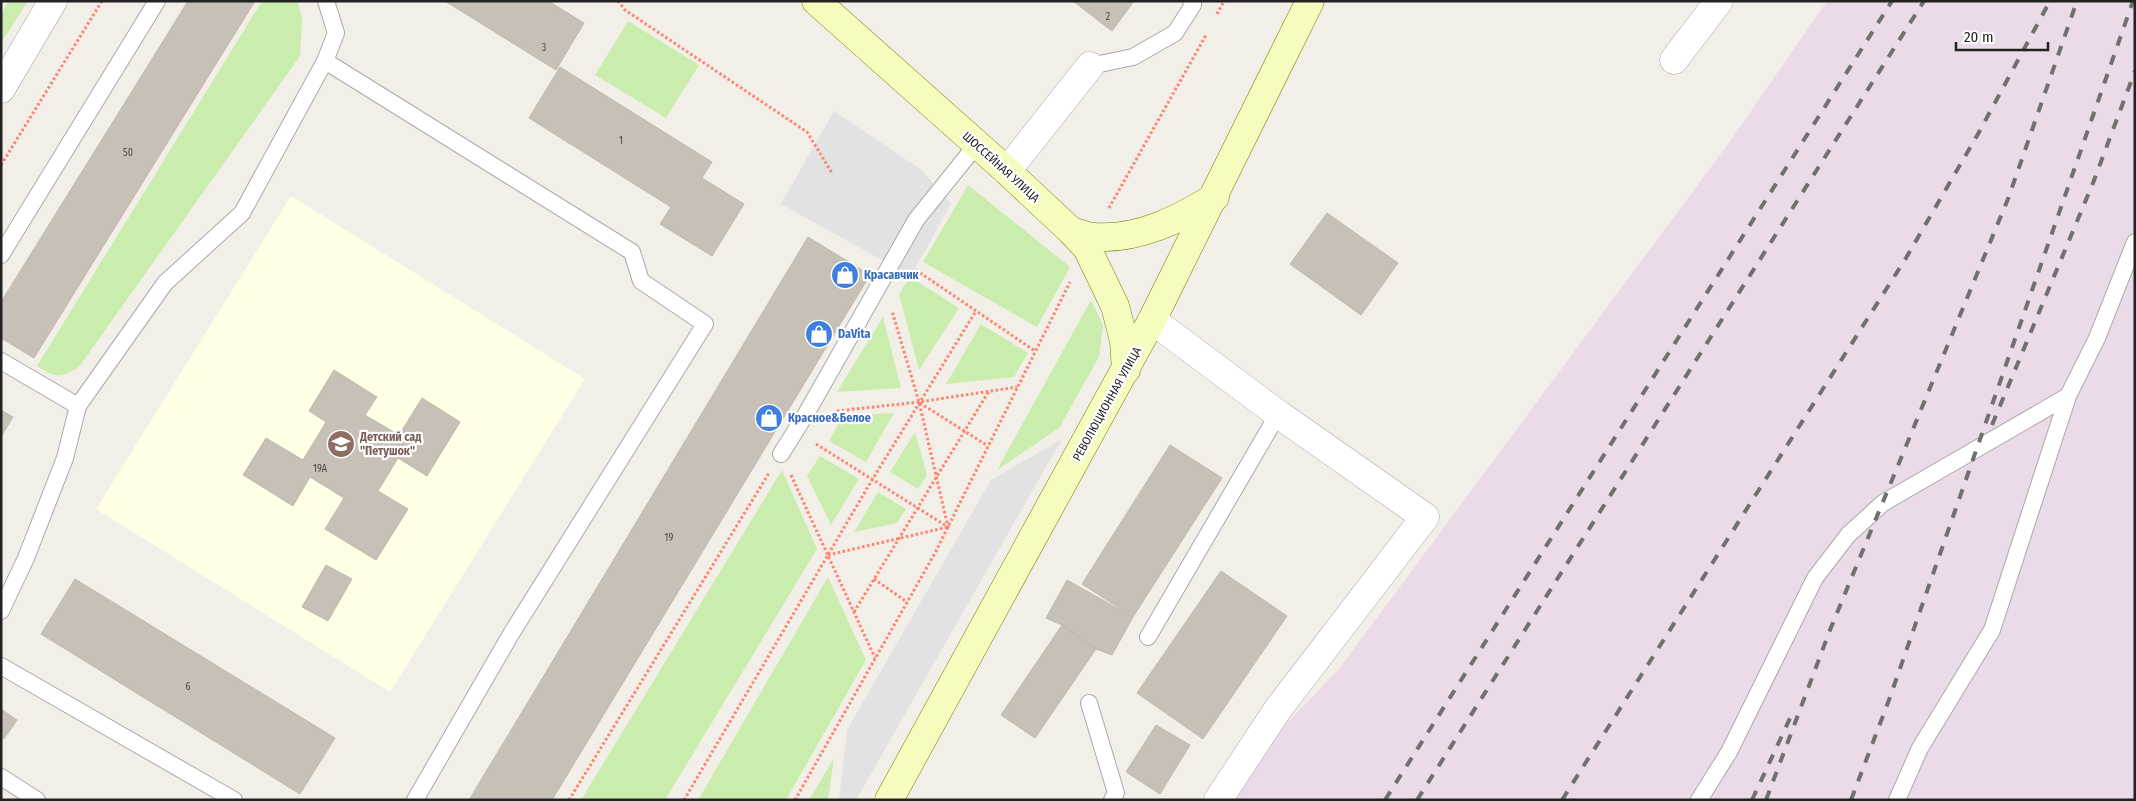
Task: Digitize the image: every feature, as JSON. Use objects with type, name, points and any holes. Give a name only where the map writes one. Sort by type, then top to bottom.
[{"type":"main road","name":"ШОССЕЙНАЯ УЛИЦА","points":[[816,1],[1084,239],[1115,306],[1124,340],[1126,370]]},
{"type":"main road","name":"РЕВОЛЮЦИОННАЯ УЛИЦА","points":[[889,800],[1126,370],[1215,197],[1310,1]]},
{"type":"main road","points":[[1084,239],[1126,236],[1151,230],[1188,214],[1215,197]]},
{"type":"street","points":[[1,90],[54,1]]},
{"type":"street","points":[[1674,60],[1719,1]]},
{"type":"street","points":[[1007,171],[1090,66]]},
{"type":"street","points":[[1152,320],[1278,414],[1425,517],[1278,709],[1218,800]]},
{"type":"lane","points":[[1,256],[157,1]]},
{"type":"lane","points":[[1,611],[26,558],[65,458],[78,406],[165,283],[242,214],[324,60],[336,33],[326,1]]},
{"type":"lane","points":[[1090,66],[1133,58],[1175,33],[1193,6],[1191,1]]},
{"type":"lane","points":[[324,60],[632,252],[641,281],[705,324],[511,634],[415,800]]},
{"type":"lane","points":[[781,454],[806,414],[916,220],[977,144]]},
{"type":"lane","points":[[1897,800],[1920,748],[1992,630],[2068,396],[2098,338],[2135,242]]},
{"type":"lane","points":[[1,361],[78,406]]},
{"type":"lane","points":[[1699,800],[1729,752],[1816,578],[1848,535],[1883,503],[2068,396]]},
{"type":"lane","points":[[1148,637],[1278,414]]},
{"type":"lane","points":[[1,666],[234,800]]},
{"type":"lane","points":[[1089,703],[1116,793],[1112,800]]},
{"type":"lane","points":[[1,777],[37,800]]},
{"type":"path","points":[[1,166],[102,1]]},
{"type":"path","points":[[618,1],[626,10],[807,132],[832,173]]},
{"type":"path","points":[[1215,18],[1224,1]]},
{"type":"path","points":[[795,800],[948,527],[1035,351],[1084,239],[1210,26]]},
{"type":"path","points":[[895,256],[1035,351]]},
{"type":"path","points":[[883,279],[919,402],[948,527]]},
{"type":"path","points":[[684,800],[872,480],[976,311]]},
{"type":"path","points":[[806,414],[919,402],[1017,387]]},
{"type":"path","points":[[854,612],[988,391]]},
{"type":"path","points":[[919,402],[988,446]]},
{"type":"path","points":[[794,431],[948,527]]},
{"type":"path","points":[[781,454],[875,658]]},
{"type":"path","points":[[569,800],[781,454]]},
{"type":"path","points":[[828,555],[948,527]]},
{"type":"path","points":[[874,579],[907,602]]},
{"type":"shaded area","points":[[1827,1],[2135,1],[2135,800],[1213,800],[1339,669],[1731,140]]},
{"type":"shaded area","points":[[834,111],[923,171],[951,204],[911,276],[781,204]]},
{"type":"shaded area","name":"Детский сад \"Петушок\"","points":[[291,196],[585,379],[390,692],[96,509]]},
{"type":"shaded area","points":[[1062,439],[856,800],[839,800],[847,730],[991,480]]},
{"type":"green space","points":[[9,1],[28,1],[1,43],[1,14]]},
{"type":"green space","points":[[262,1],[298,1],[302,20],[300,56],[79,367],[58,376],[37,366]]},
{"type":"green space","points":[[628,21],[699,65],[666,118],[595,75]]},
{"type":"green space","points":[[968,185],[1070,267],[1037,327],[923,262]]},
{"type":"green space","points":[[910,277],[959,308],[919,370],[899,294]]},
{"type":"green space","points":[[1091,300],[1103,325],[1099,357],[1059,428],[997,470]]},
{"type":"green space","points":[[883,317],[901,388],[837,392]]},
{"type":"green space","points":[[981,324],[1028,353],[1014,377],[946,384]]},
{"type":"green space","points":[[894,413],[866,462],[829,441],[843,416]]},
{"type":"green space","points":[[915,432],[927,475],[918,489],[890,472]]},
{"type":"green space","points":[[820,456],[859,479],[831,525],[807,476]]},
{"type":"green space","points":[[782,470],[817,549],[665,800],[581,800]]},
{"type":"green space","points":[[878,492],[906,509],[897,523],[854,532]]},
{"type":"green space","points":[[828,577],[866,660],[786,800],[698,800]]},
{"type":"green space","points":[[834,758],[828,800],[809,800]]},
{"type":"building","points":[[188,1],[255,1],[34,358],[1,338],[1,302]]},
{"type":"building","points":[[445,1],[548,1],[584,23],[556,70]]},
{"type":"building","points":[[1073,1],[1134,1],[1112,31]]},
{"type":"building","points":[[560,67],[712,162],[702,178],[744,204],[712,256],[660,224],[671,207],[529,118]]},
{"type":"building","points":[[1327,213],[1398,263],[1361,315],[1290,264]]},
{"type":"building","points":[[808,237],[870,275],[552,800],[469,800]]},
{"type":"building","points":[[334,370],[377,397],[365,415],[399,435],[422,398],[460,422],[427,476],[398,458],[378,491],[408,509],[376,560],[325,529],[344,498],[310,477],[293,506],[243,475],[266,438],[303,460],[326,422],[309,411]]},
{"type":"building","points":[[1,410],[13,417],[1,437]]},
{"type":"building","points":[[1170,445],[1222,478],[1133,617],[1082,584]]},
{"type":"building","points":[[326,565],[352,579],[328,621],[302,607]]},
{"type":"building","points":[[1221,571],[1287,616],[1203,739],[1137,693]]},
{"type":"building","points":[[75,579],[335,738],[300,794],[41,634]]},
{"type":"building","points":[[1067,580],[1133,617],[1112,655],[1096,649],[1062,625],[1046,618]]},
{"type":"building","points":[[1062,625],[1096,649],[1035,738],[1001,715]]},
{"type":"building","points":[[1,709],[17,720],[4,739],[1,737]]},
{"type":"building","points":[[1156,725],[1190,745],[1160,794],[1126,772]]},
{"type":"railway","points":[[1385,800],[1892,1]]},
{"type":"railway","points":[[1417,800],[1924,1]]},
{"type":"railway","points":[[1562,800],[1906,258],[1978,134],[2050,1]]},
{"type":"railway","points":[[1766,800],[1830,630],[2008,199],[2077,1]]},
{"type":"railway","points":[[1851,800],[1889,700],[2133,1]]},
{"type":"railway","points":[[1992,425],[2093,183],[2135,71]]},
{"type":"railway","points":[[1752,800],[1792,714]]},
{"type":"place","name":"Красавчик","points":[[845,275]]},
{"type":"place","name":"DaVita","points":[[819,334]]},
{"type":"place","name":"Красное&Белое","points":[[769,418]]},
{"type":"place","name":"Детский сад \"Петушок\"","points":[[341,444]]}]
